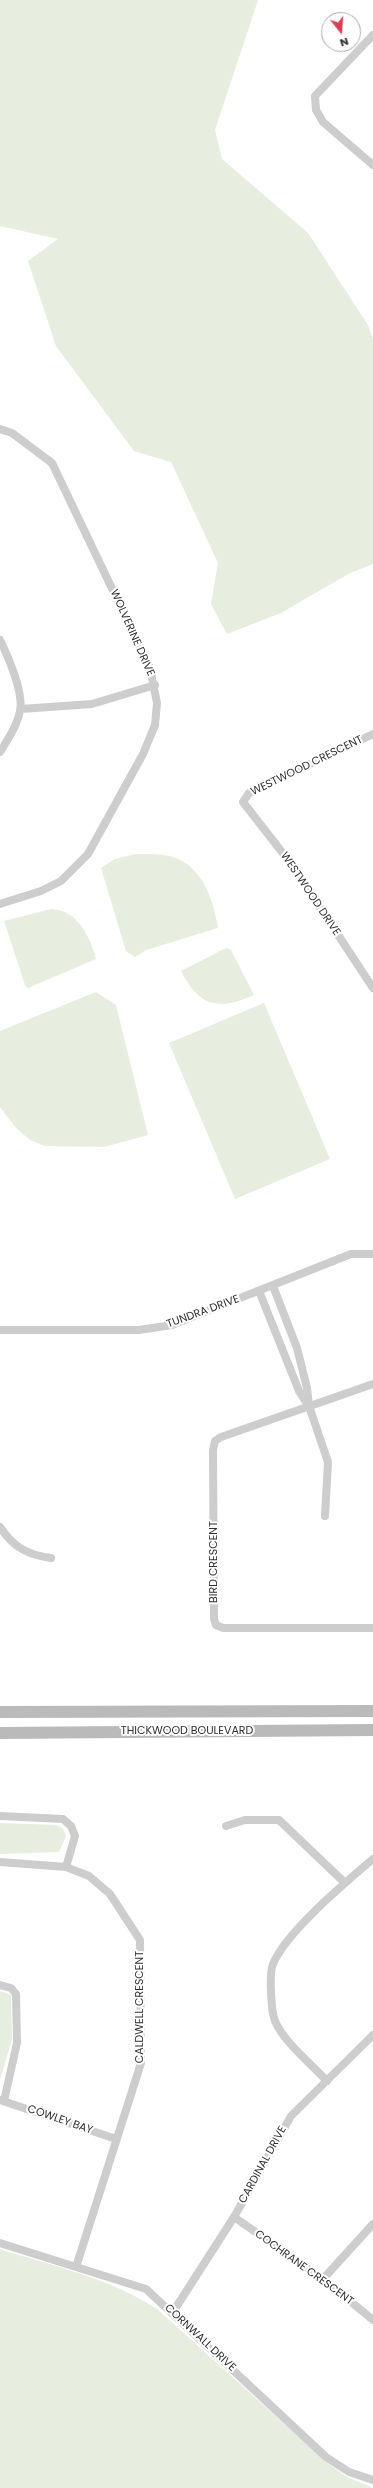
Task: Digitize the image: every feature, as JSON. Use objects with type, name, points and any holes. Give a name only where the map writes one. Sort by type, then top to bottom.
[{"type":"main road","name":"THICKWOOD BOULEVARD","points":[[0,1712],[373,1711]]},
{"type":"main road","name":"THICKWOOD BOULEVARD","points":[[0,1732],[373,1730]]},
{"type":"street","points":[[373,35],[316,96],[316,110],[323,122],[373,165]]},
{"type":"street","name":"WOLVERINE DRIVE","points":[[0,429],[12,433],[52,463],[150,668],[155,685],[157,714],[149,742],[88,854],[61,881],[41,891],[0,904]]},
{"type":"street","points":[[0,640],[13,666],[21,709],[13,730],[0,752]]},
{"type":"street","points":[[21,709],[92,704],[155,685]]},
{"type":"street","name":"WESTWOOD CRESCENT","points":[[243,802],[249,793],[373,734]]},
{"type":"street","name":"WESTWOOD DRIVE","points":[[243,802],[292,865],[373,988]]},
{"type":"street","name":"TUNDRA DRIVE","points":[[0,1330],[150,1329],[172,1325],[351,1254],[373,1254]]},
{"type":"street","points":[[273,1286],[297,1348],[307,1388],[309,1406],[328,1462],[325,1516]]},
{"type":"street","points":[[259,1291],[299,1391],[309,1406]]},
{"type":"street","points":[[284,1353],[297,1348]]},
{"type":"street","name":"BIRD CRESCENT","points":[[373,1384],[215,1441],[213,1450],[214,1619],[216,1625],[223,1628],[373,1628]]},
{"type":"street","points":[[0,1526],[7,1538],[32,1555],[51,1558]]},
{"type":"street","points":[[0,1816],[63,1819],[71,1826],[75,1836],[66,1867]]},
{"type":"street","points":[[226,1826],[245,1820],[279,1820],[345,1883]]},
{"type":"street","points":[[327,2081],[287,2038],[275,2021],[272,2000],[273,1965],[287,1941],[345,1883],[373,1858]]},
{"type":"street","name":"CALDWELL CRESCENT","points":[[0,1862],[66,1867],[89,1876],[110,1894],[140,1940],[141,2063],[76,2267]]},
{"type":"street","name":"COWLEY BAY","points":[[0,1985],[11,1988],[16,1994],[17,2043],[2,2100],[116,2139]]},
{"type":"street","name":"CARDINAL DRIVE","points":[[173,2312],[234,2217],[290,2116],[373,2034]]},
{"type":"street","name":"COCHRANE CRESCENT","points":[[234,2217],[323,2279],[373,2320]]},
{"type":"street","points":[[323,2279],[373,2224]]},
{"type":"street","name":"CORNWALL DRIVE","points":[[0,2243],[146,2289],[173,2312],[326,2457],[349,2472],[373,2480]]},
{"type":"shaded area","points":[[0,0],[258,0],[215,130],[222,159],[308,233],[368,325],[373,339],[373,564],[350,573],[281,613],[227,634],[211,604],[218,563],[171,462],[134,451],[56,346],[28,261],[58,239],[0,226]]},
{"type":"shaded area","points":[[136,854],[157,854],[173,857],[187,864],[195,871],[206,888],[214,908],[218,928],[146,950],[135,957],[126,951],[101,868],[115,859]]},
{"type":"shaded area","points":[[51,909],[69,914],[76,919],[90,942],[96,959],[28,988],[25,985],[4,921]]},
{"type":"shaded area","points":[[226,948],[231,950],[254,995],[230,1003],[220,1004],[203,999],[195,992],[181,971]]},
{"type":"shaded area","points":[[96,992],[116,1005],[148,1135],[104,1147],[45,1146],[30,1140],[16,1128],[0,1107],[0,1031]]},
{"type":"shaded area","points":[[264,1003],[330,1159],[235,1199],[169,1043]]},
{"type":"shaded area","points":[[0,1823],[57,1825],[63,1829],[66,1836],[59,1852],[0,1854]]},
{"type":"shaded area","points":[[0,1991],[11,1995],[12,2039],[0,2080]]},
{"type":"shaded area","points":[[0,2249],[61,2267],[101,2281],[139,2298],[157,2309],[329,2464],[347,2477],[373,2488],[0,2488]]}]
